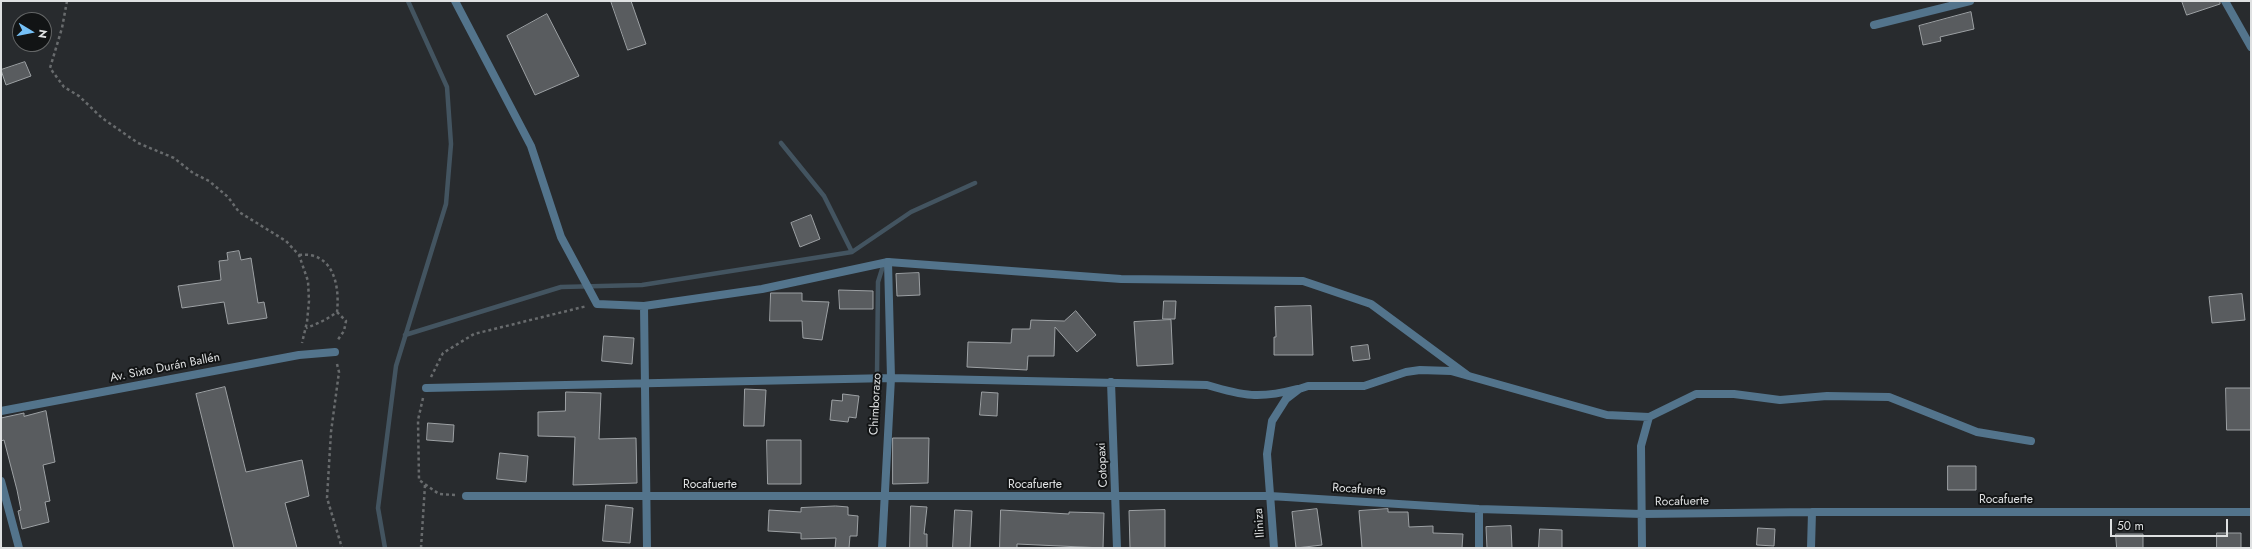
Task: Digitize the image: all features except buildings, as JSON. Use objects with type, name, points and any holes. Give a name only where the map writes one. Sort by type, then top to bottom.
[{"type":"street","points":[[455,1],[531,146],[561,237],[597,304],[644,306],[762,289],[888,262],[1121,279],[1303,281],[1371,304],[1467,375]]},
{"type":"street","points":[[1874,25],[1970,1]]},
{"type":"street","points":[[2225,1],[2251,47]]},
{"type":"street","name":"Chimborazo","points":[[882,548],[883,496],[891,378],[888,262]]},
{"type":"street","points":[[644,306],[647,548]]},
{"type":"street","name":"Av. Sixto Durán Ballén","points":[[1,411],[299,355],[335,352]]},
{"type":"street","points":[[426,388],[645,382],[891,378],[1207,385],[1242,396],[1271,396],[1308,386],[1364,386],[1406,372],[1440,370],[1467,375],[1607,415],[1649,417],[1696,394],[1734,394],[1780,400],[1827,396],[1889,397],[1977,432],[2031,441]]},
{"type":"street","name":"Cotopaxi","points":[[1111,382],[1117,548]]},
{"type":"street","name":"Iliniza","points":[[1274,548],[1266,454],[1272,421],[1276,412],[1291,395],[1308,386]]},
{"type":"street","points":[[1642,548],[1641,446],[1649,417]]},
{"type":"street","points":[[1,482],[19,548]]},
{"type":"street","name":"Rocafuerte","points":[[466,496],[1270,496],[1479,509],[1642,514],[1812,512],[2251,512]]},
{"type":"street","points":[[1479,509],[1479,548]]},
{"type":"street","points":[[1811,548],[1812,512]]},
{"type":"path","points":[[67,1],[62,28],[50,68],[64,87],[79,96],[102,118],[138,143],[174,158],[194,173],[209,181],[228,196],[239,212],[286,241],[299,254],[308,281],[309,301],[306,328],[299,355]]},
{"type":"path","points":[[299,254],[312,254],[328,265],[336,279],[337,312],[346,321],[344,331],[336,343],[335,352],[339,372],[331,432],[327,498],[342,548]]},
{"type":"path","points":[[306,328],[322,320],[329,319],[337,312]]},
{"type":"path","points":[[421,548],[425,484]]},
{"type":"waterway","points":[[385,548],[378,508],[396,366],[446,204],[451,144],[447,87],[408,1]]},
{"type":"waterway","points":[[781,143],[824,196],[852,252]]},
{"type":"waterway","points":[[405,335],[561,287],[642,285],[852,252],[911,212],[975,183]]},
{"type":"waterway","points":[[877,376],[878,282],[883,266]]}]
